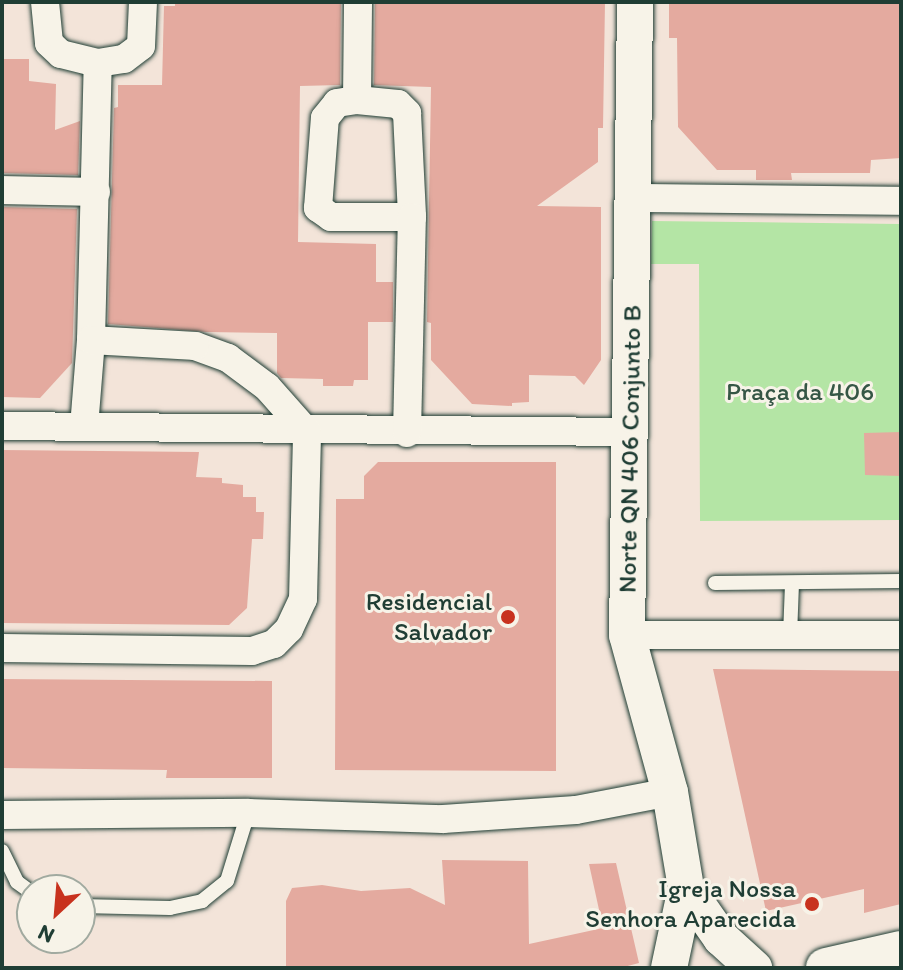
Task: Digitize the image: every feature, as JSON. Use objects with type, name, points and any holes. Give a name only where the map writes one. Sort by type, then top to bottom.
[{"type":"main road","points":[[826,968],[901,951]]},
{"type":"street","points":[[45,2],[49,43],[61,54],[98,63],[124,59],[141,46],[143,2]]},
{"type":"street","points":[[357,100],[358,2]]},
{"type":"street","name":"Norte QN 406 Conjunto B","points":[[635,2],[627,635],[670,792],[686,888],[669,968]]},
{"type":"street","points":[[84,427],[91,340],[98,63]]},
{"type":"street","points":[[407,433],[412,217],[407,113],[398,104],[357,100],[337,103],[325,118],[318,208],[331,217],[412,217]]},
{"type":"street","points":[[2,190],[96,192]]},
{"type":"street","points":[[634,198],[901,201]]},
{"type":"street","points":[[2,648],[252,651],[274,644],[289,629],[303,599],[307,432],[267,387],[228,358],[195,346],[91,340]]},
{"type":"street","points":[[2,426],[407,433],[629,432]]},
{"type":"street","points":[[627,635],[901,635]]},
{"type":"street","points":[[2,815],[248,813],[443,819],[576,810],[670,792]]},
{"type":"street","name":"Norte QN 406 Conjunto B","points":[[686,888],[721,938],[754,968]]},
{"type":"lane","points":[[715,583],[901,581]]},
{"type":"lane","points":[[790,636],[792,583]]},
{"type":"lane","points":[[96,906],[170,908],[202,901],[227,881],[248,813]]},
{"type":"lane","points":[[2,851],[16,880]]},
{"type":"green space","name":"Praça da 406","points":[[652,221],[901,224],[901,520],[700,521],[699,264],[651,264]]},
{"type":"building","points":[[175,2],[341,2],[340,85],[300,86],[298,242],[376,244],[376,282],[393,282],[393,322],[368,322],[368,380],[354,380],[353,386],[323,386],[323,379],[281,378],[277,373],[277,333],[206,332],[108,324],[114,108],[118,107],[118,85],[162,85],[164,6],[175,6]]},
{"type":"building","points":[[375,2],[605,2],[603,128],[598,128],[598,162],[537,206],[601,207],[601,360],[584,385],[575,376],[529,375],[529,402],[512,403],[512,406],[472,404],[431,360],[431,323],[427,322],[431,87],[374,85]]},
{"type":"building","points":[[669,2],[901,2],[901,158],[871,160],[870,173],[791,173],[792,180],[756,180],[756,170],[717,170],[678,127],[677,38],[669,38]]},
{"type":"building","points":[[2,59],[29,59],[29,81],[56,84],[55,130],[80,121],[78,175],[2,173]]},
{"type":"building","points":[[2,207],[77,209],[72,363],[40,398],[2,397]]},
{"type":"building","points":[[901,432],[901,476],[865,475],[864,433]]},
{"type":"building","points":[[2,450],[199,452],[196,477],[222,478],[222,483],[243,485],[243,497],[256,497],[256,512],[264,512],[263,539],[252,539],[247,608],[229,625],[2,623]]},
{"type":"building","name":"Residencial Salvador","points":[[378,462],[556,462],[556,771],[335,770],[336,499],[364,499],[364,476]]},
{"type":"building","points":[[713,669],[901,671],[901,904],[864,913],[864,889],[766,911]]},
{"type":"building","points":[[2,679],[272,681],[272,778],[166,778],[167,770],[2,768]]},
{"type":"building","points":[[442,860],[528,861],[529,944],[603,928],[589,864],[616,863],[639,963],[620,968],[286,968],[286,901],[292,888],[322,885],[361,891],[410,888],[445,905]]},
{"type":"place","name":"Residencial Salvador","points":[[508,617]]},
{"type":"place","name":"Igreja Nossa Senhora Aparecida","points":[[812,904]]}]
